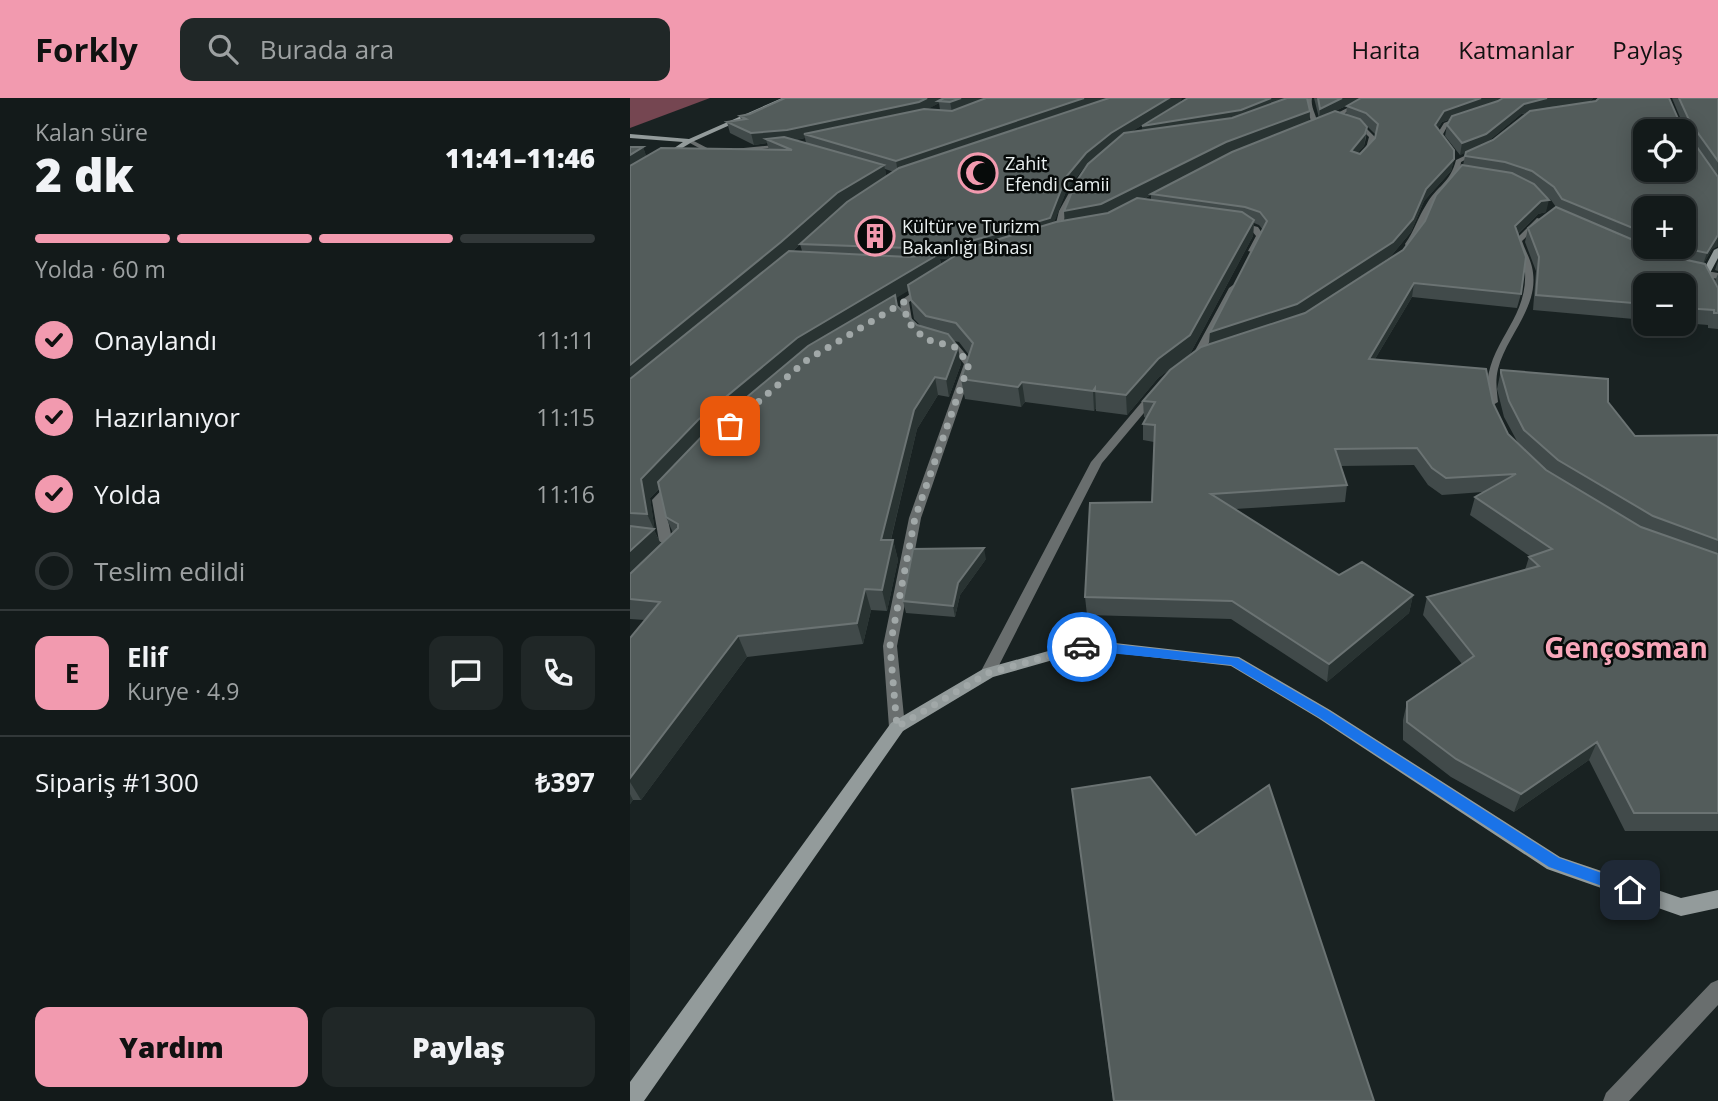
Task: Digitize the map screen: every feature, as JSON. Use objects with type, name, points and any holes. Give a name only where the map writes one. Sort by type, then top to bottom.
[{"type":"street","points":[[660,160],[690,141],[787,98]]},
{"type":"street","points":[[1310,98],[1308,104],[1314,116],[1315,127]]},
{"type":"street","points":[[1303,132],[1357,105],[1390,98]]},
{"type":"street","points":[[1469,116],[1446,124],[1439,136],[1457,167],[1471,174]]},
{"type":"street","points":[[1332,117],[1363,127],[1372,137],[1369,148],[1355,163]]},
{"type":"street","points":[[630,136],[690,141],[712,153],[788,145],[798,148]]},
{"type":"street","points":[[1403,251],[1417,233],[1429,205],[1457,167],[1487,148]]},
{"type":"street","points":[[1056,234],[1063,211],[1076,188]]},
{"type":"street","points":[[1497,418],[1489,389],[1493,362],[1525,309],[1529,271],[1518,241],[1543,218],[1554,215]]},
{"type":"street","points":[[1231,222],[1255,229],[1260,236],[1247,260]]},
{"type":"street","points":[[1043,238],[1068,232]]},
{"type":"street","points":[[1705,275],[1718,250]]},
{"type":"street","points":[[1683,269],[1718,276]]},
{"type":"street","points":[[1705,275],[1718,301]]},
{"type":"street","points":[[897,727],[890,646],[915,518],[969,364],[955,347],[930,340],[907,321],[898,305],[932,284]]},
{"type":"street","points":[[1196,358],[1234,284]]},
{"type":"street","points":[[1186,366],[1209,353]]},
{"type":"street","points":[[988,673],[1097,462],[1164,382]]},
{"type":"street","points":[[668,555],[678,546],[660,541],[658,500],[680,478]]},
{"type":"street","points":[[630,1101],[897,727],[988,673],[1088,645],[1234,661],[1324,714],[1554,863],[1681,907],[1718,899]]},
{"type":"street","points":[[1614,1101],[1718,990]]},
{"type":"shaded area","points":[[630,98],[710,98],[630,128]]},
{"type":"building","points":[[785,98],[927,98],[919,102],[787,130],[751,133],[727,122],[746,119],[740,116]]},
{"type":"building","points":[[944,98],[961,98],[950,102],[938,101]]},
{"type":"building","points":[[986,98],[1084,98],[896,161],[804,134],[924,109],[952,111]]},
{"type":"building","points":[[1109,98],[1169,98],[1111,133],[1086,153],[1066,177],[1050,218],[961,244],[909,248],[800,244],[847,202],[899,168]]},
{"type":"building","points":[[1188,98],[1271,98],[1241,110],[1142,126]]},
{"type":"building","points":[[1287,98],[1307,98],[1310,111],[1226,142],[1101,204],[1064,211],[1076,182],[1088,164],[1124,133],[1232,118]]},
{"type":"building","points":[[1318,98],[1342,98],[1320,109]]},
{"type":"building","points":[[1361,98],[1481,98],[1444,111],[1435,125],[1454,150],[1454,159],[1426,189],[1413,219],[1393,242],[1297,304],[1210,332],[1267,221],[1260,212],[1245,207],[1151,194],[1232,152],[1335,111],[1360,119],[1367,127],[1365,134],[1351,151],[1360,154],[1375,138],[1378,124],[1366,113],[1347,106]]},
{"type":"building","points":[[1503,98],[1547,98],[1524,104],[1486,134],[1462,143],[1447,125],[1452,116]]},
{"type":"building","points":[[1599,98],[1669,98],[1678,119],[1633,119],[1633,182],[1696,182],[1696,146],[1718,177],[1718,235],[1707,253],[1696,251],[1696,196],[1633,196],[1633,228],[1562,199],[1554,187],[1532,171],[1505,162],[1465,156],[1466,152],[1493,140],[1530,111],[1596,101]]},
{"type":"building","points":[[1679,98],[1718,98],[1718,161],[1696,130],[1696,119],[1689,119]]},
{"type":"building","points":[[784,137],[884,165],[837,193],[630,365],[630,166],[661,148],[792,150],[766,139]]},
{"type":"building","points":[[630,147],[643,147],[630,155]]},
{"type":"building","points":[[1462,165],[1512,173],[1534,184],[1549,200],[1541,201],[1515,226],[1526,257],[1521,294],[1414,283],[1369,359],[1486,369],[1493,403],[1508,434],[1546,470],[1641,527],[1718,554],[1718,813],[1634,813],[1597,742],[1521,794],[1456,759],[1407,722],[1407,702],[1474,656],[1427,597],[1539,566],[1529,557],[1552,549],[1475,497],[1516,474],[1446,478],[1432,468],[1417,448],[1335,449],[1347,485],[1211,494],[1339,575],[1362,562],[1413,595],[1329,664],[1232,601],[1085,597],[1090,503],[1152,502],[1155,425],[1143,424],[1155,402],[1143,401],[1170,370],[1201,347],[1305,313],[1403,250],[1425,221],[1436,195]]},
{"type":"building","points":[[1137,198],[1242,212],[1254,220],[1190,335],[1158,359],[1126,395],[1095,391],[1095,388],[1093,391],[1022,382],[1018,387],[961,379],[973,343],[956,323],[926,316],[911,300],[908,285],[966,249],[1056,222],[1108,213]]},
{"type":"building","points":[[1556,207],[1633,240],[1633,259],[1682,259],[1705,264],[1718,288],[1718,313],[1714,313],[1714,310],[1696,309],[1696,273],[1633,273],[1633,303],[1536,295],[1539,257],[1528,228]]},
{"type":"building","points":[[789,251],[909,257],[939,254],[797,338],[698,420],[641,479],[647,514],[630,513],[630,379]]},
{"type":"building","points":[[895,295],[897,306],[917,325],[948,334],[958,347],[946,379],[935,377],[914,410],[881,540],[893,540],[882,590],[865,589],[857,623],[738,636],[630,778],[630,638],[660,602],[630,599],[630,574],[678,528],[678,524],[666,517],[658,482],[710,428],[808,346]]},
{"type":"building","points":[[1501,370],[1608,379],[1608,402],[1635,436],[1718,435],[1718,540],[1653,516],[1558,460],[1524,430],[1509,401]]},
{"type":"building","points":[[630,526],[654,529],[630,551]]},
{"type":"building","points":[[984,548],[958,583],[953,606],[903,601],[913,549]]},
{"type":"building","points":[[1150,777],[1196,835],[1269,785],[1374,1101],[1114,1101],[1072,789]]},
{"type":"way so far","points":[[730,426],[807,360],[904,302],[907,321],[925,339],[955,347],[969,364],[915,518],[890,646],[897,727],[988,673],[1082,647]]},
{"type":"place","name":"Zahit Efendi Camii","points":[[978,173]]},
{"type":"place","name":"Kültür ve Turizm Bakanlığı Binası","points":[[875,236]]},
{"type":"district","name":"Gençosman","points":[[1626,647]]},
{"type":"route","points":[[1082,647],[1088,645],[1234,661],[1324,714],[1554,863],[1630,890]]}]
